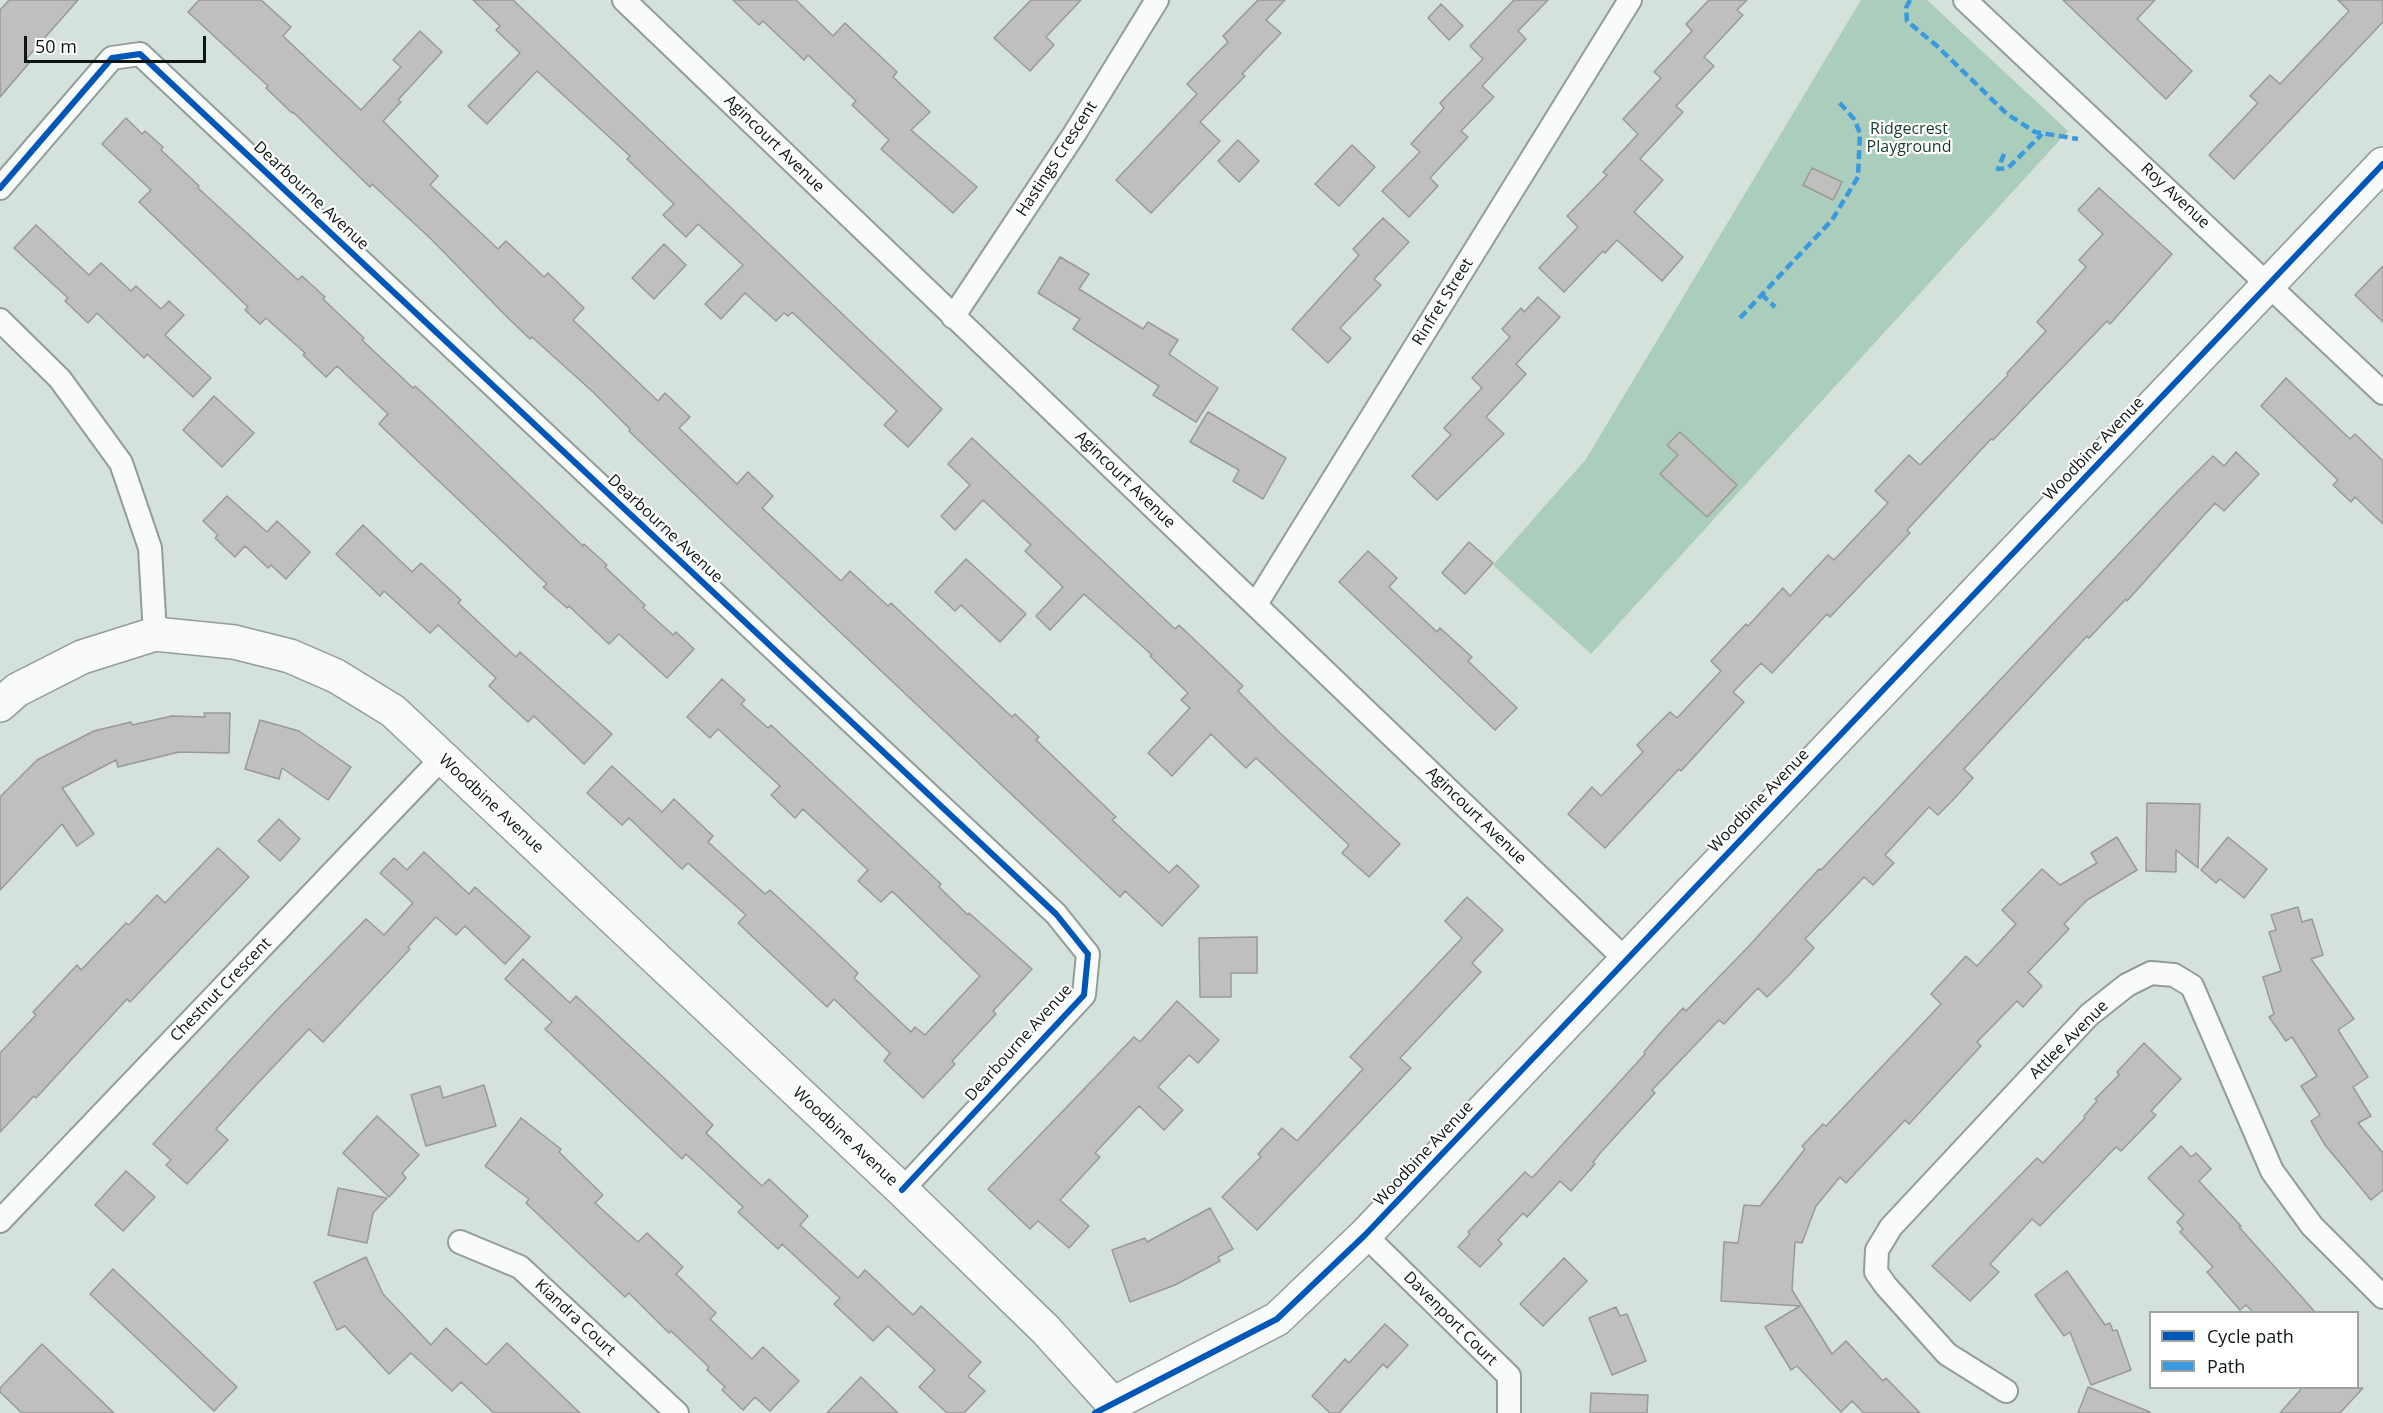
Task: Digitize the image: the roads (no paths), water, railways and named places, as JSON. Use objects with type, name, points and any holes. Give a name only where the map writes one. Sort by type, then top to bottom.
[{"type":"street","name":"Agincourt Avenue","points":[[624,0],[1626,960]]},
{"type":"street","name":"Hastings Crescent","points":[[953,317],[1075,133],[1157,0]]},
{"type":"street","name":"Rinfret Street","points":[[1256,604],[1630,0]]},
{"type":"street","name":"Roy Avenue","points":[[1965,0],[2270,284],[2383,393]]},
{"type":"street","name":"Dearbourne Avenue","points":[[0,188],[112,58],[140,54],[1056,914],[1088,954],[1084,995],[902,1190]]},
{"type":"street","name":"Woodbine Avenue","points":[[0,705],[17,690],[82,657],[155,634],[234,642],[290,656],[336,676],[393,711],[902,1190],[1046,1330],[1108,1410],[1277,1319],[1365,1235],[2383,164]]},
{"type":"street","points":[[0,320],[60,379],[121,464],[150,548],[155,634]]},
{"type":"street","name":"Chestnut Crescent","points":[[0,1221],[442,758]]},
{"type":"street","name":"Attlee Avenue","points":[[2006,1391],[1947,1354],[1931,1337],[1876,1272],[1877,1250],[1891,1227],[2090,1015],[2127,985],[2151,973],[2174,975],[2192,986],[2272,1170],[2312,1226],[2383,1297]]},
{"type":"street","name":"Davenport Court","points":[[1365,1235],[1509,1376],[1509,1413]]},
{"type":"street","name":"Kiandra Court","points":[[460,1242],[520,1267],[677,1413]]},
{"type":"park label","name":"Ridgecrest Playground","points":[[1909,138]]}]
